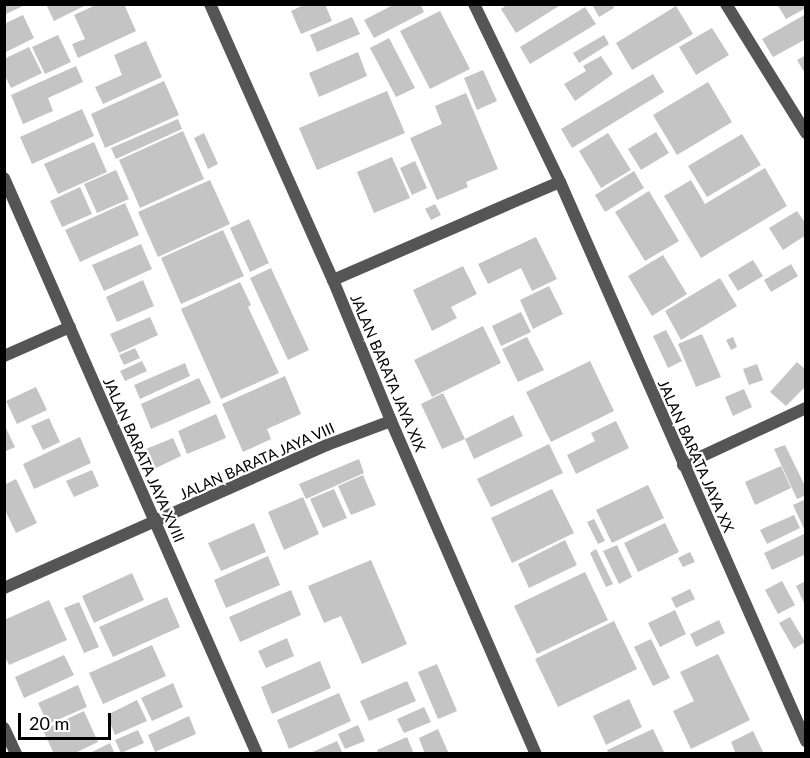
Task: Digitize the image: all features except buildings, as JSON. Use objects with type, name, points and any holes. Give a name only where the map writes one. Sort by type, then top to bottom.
[{"type":"street","name":"JALAN BARATA JAYA XIX","points":[[210,4],[333,280],[391,421],[536,753]]},
{"type":"street","name":"JALAN BARATA JAYA XX","points":[[474,4],[560,182],[806,741]]},
{"type":"street","points":[[726,4],[806,133]]},
{"type":"street","name":"JALAN BARATA JAYA XVIII","points":[[4,178],[257,753]]},
{"type":"street","points":[[333,280],[560,182]]},
{"type":"street","points":[[4,356],[70,327]]},
{"type":"street","points":[[683,465],[806,408]]},
{"type":"street","name":"JALAN BARATA JAYA VIII","points":[[4,588],[156,523],[327,445],[391,421]]},
{"type":"street","points":[[4,728],[16,753]]}]
